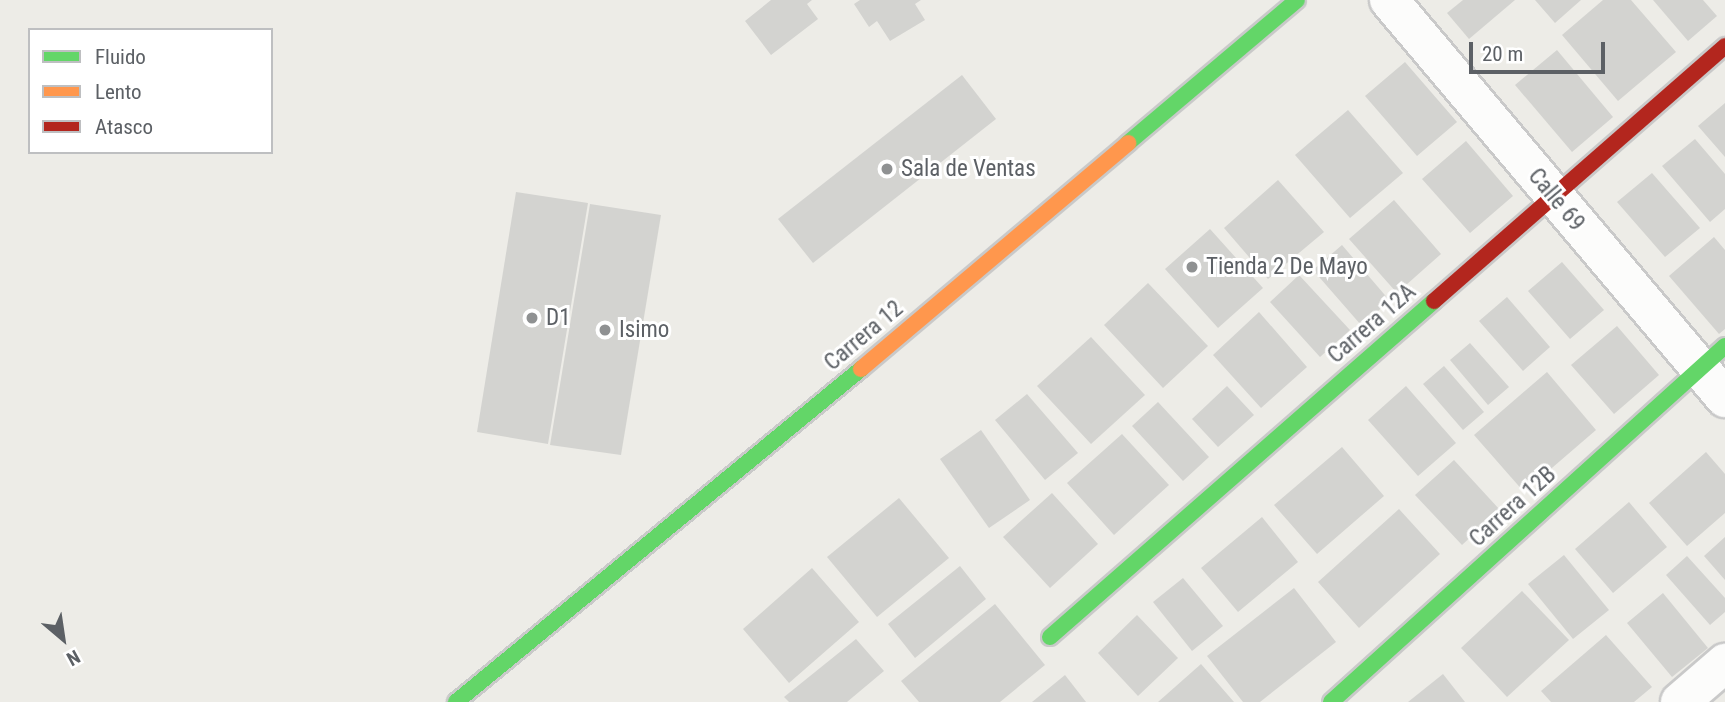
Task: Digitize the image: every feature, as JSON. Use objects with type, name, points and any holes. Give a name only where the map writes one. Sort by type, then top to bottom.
[{"type":"street","name":"Carrera 12","points":[[456,702],[838,388],[1297,0]]},
{"type":"street","name":"Calle 69","points":[[1389,0],[1551,196],[1712,357],[1725,398]]},
{"type":"street","name":"Carrera 12A","points":[[1050,637],[1725,46]]},
{"type":"street","name":"Carrera 12B","points":[[1331,702],[1712,357]]},
{"type":"street","points":[[1680,702],[1725,663]]},
{"type":"building","points":[[771,0],[812,0],[807,4],[818,19],[771,55],[745,21]]},
{"type":"building","points":[[860,0],[921,0],[915,4],[925,20],[890,41],[877,21],[869,27],[854,4]]},
{"type":"building","points":[[1463,0],[1515,0],[1469,39],[1447,13]]},
{"type":"building","points":[[1535,0],[1581,0],[1555,23]]},
{"type":"building","points":[[1603,0],[1631,0],[1676,52],[1618,101],[1562,35]]},
{"type":"building","points":[[1653,0],[1703,0],[1717,16],[1688,41]]},
{"type":"building","points":[[1557,50],[1613,117],[1572,152],[1515,85]]},
{"type":"building","points":[[1405,62],[1457,122],[1417,156],[1365,96]]},
{"type":"building","name":"Sala de Ventas","points":[[962,75],[996,119],[813,263],[778,219]]},
{"type":"building","points":[[1725,103],[1725,157],[1698,126]]},
{"type":"building","points":[[1348,110],[1403,173],[1350,218],[1295,155]]},
{"type":"building","points":[[1695,139],[1725,174],[1725,209],[1710,222],[1662,166]]},
{"type":"building","points":[[1466,141],[1513,196],[1470,233],[1422,179]]},
{"type":"building","points":[[1652,173],[1700,228],[1665,257],[1617,202]]},
{"type":"building","points":[[1278,180],[1324,232],[1268,279],[1224,228]]},
{"type":"building","name":"D1","points":[[516,192],[588,203],[548,444],[477,432]]},
{"type":"building","points":[[1394,200],[1441,254],[1397,293],[1349,239]]},
{"type":"building","name":"Isimo","points":[[590,204],[661,215],[621,455],[550,445]]},
{"type":"building","points":[[1210,229],[1263,288],[1218,328],[1165,269]]},
{"type":"building","points":[[1714,237],[1725,250],[1725,329],[1719,334],[1669,276]]},
{"type":"building","points":[[1342,245],[1390,301],[1361,325],[1313,270]]},
{"type":"building","points":[[1562,262],[1604,310],[1570,339],[1528,291]]},
{"type":"building","points":[[1299,275],[1350,330],[1320,357],[1270,302]]},
{"type":"building","points":[[1148,283],[1208,346],[1163,388],[1104,325]]},
{"type":"building","points":[[1507,297],[1550,347],[1523,371],[1479,321]]},
{"type":"building","points":[[1259,312],[1307,367],[1261,408],[1213,355]]},
{"type":"building","points":[[1617,326],[1659,375],[1614,414],[1571,365]]},
{"type":"building","points":[[1091,337],[1145,395],[1091,444],[1037,386]]},
{"type":"building","points":[[1470,343],[1509,387],[1488,405],[1450,360]]},
{"type":"building","points":[[1444,366],[1484,412],[1463,430],[1423,384]]},
{"type":"building","points":[[1547,372],[1596,430],[1524,492],[1474,435]]},
{"type":"building","points":[[1227,386],[1254,415],[1218,447],[1192,419]]},
{"type":"building","points":[[1406,386],[1456,443],[1418,476],[1368,420]]},
{"type":"building","points":[[1027,394],[1078,453],[1045,480],[995,420]]},
{"type":"building","points":[[1158,402],[1209,457],[1183,481],[1132,426]]},
{"type":"building","points":[[981,430],[1030,500],[989,528],[940,459]]},
{"type":"building","points":[[1122,434],[1169,485],[1114,535],[1067,483]]},
{"type":"building","points":[[1342,447],[1384,496],[1317,554],[1274,505]]},
{"type":"building","points":[[1706,452],[1725,474],[1725,513],[1687,546],[1649,503]]},
{"type":"building","points":[[1454,460],[1500,510],[1462,545],[1415,495]]},
{"type":"building","points":[[1052,493],[1098,544],[1050,588],[1003,537]]},
{"type":"building","points":[[899,498],[949,558],[877,617],[827,557]]},
{"type":"building","points":[[1629,502],[1667,547],[1613,593],[1575,549]]},
{"type":"building","points":[[1399,509],[1440,554],[1359,628],[1318,582]]},
{"type":"building","points":[[1262,517],[1298,562],[1238,612],[1201,568]]},
{"type":"building","points":[[1725,537],[1725,580],[1704,556]]},
{"type":"building","points":[[1564,555],[1609,610],[1573,639],[1528,584]]},
{"type":"building","points":[[1687,556],[1725,598],[1725,612],[1710,625],[1666,575]]},
{"type":"building","points":[[960,566],[986,599],[915,658],[888,624]]},
{"type":"building","points":[[812,568],[859,622],[789,683],[743,629]]},
{"type":"building","points":[[1183,578],[1223,626],[1192,651],[1153,602]]},
{"type":"building","points":[[1294,588],[1336,642],[1260,702],[1243,702],[1207,656]]},
{"type":"building","points":[[1522,591],[1569,640],[1507,697],[1461,648]]},
{"type":"building","points":[[1663,593],[1708,648],[1672,677],[1627,623]]},
{"type":"building","points":[[995,604],[1045,665],[1000,702],[919,702],[901,681]]},
{"type":"building","points":[[1137,615],[1178,658],[1138,696],[1098,653]]},
{"type":"building","points":[[1606,635],[1652,687],[1634,702],[1551,702],[1541,691]]},
{"type":"building","points":[[856,639],[884,671],[847,702],[789,702],[784,697]]},
{"type":"building","points":[[1201,664],[1234,702],[1158,702]]},
{"type":"building","points":[[1443,674],[1465,702],[1408,702]]},
{"type":"building","points":[[1065,675],[1086,702],[1032,702]]},
{"type":"traffic: fast","points":[[1128,143],[1297,0]]},
{"type":"traffic: fast","points":[[1050,637],[1434,301]]},
{"type":"traffic: fast","points":[[1331,702],[1725,346]]},
{"type":"traffic: fast","points":[[456,702],[861,369]]},
{"type":"traffic: slow","points":[[861,369],[1128,143]]},
{"type":"traffic: jam","points":[[1434,301],[1725,46]]},
{"type":"place","name":"Sala de Ventas","points":[[887,169]]},
{"type":"place","name":"Tienda 2 De Mayo","points":[[1192,267]]},
{"type":"place","name":"D1","points":[[532,318]]},
{"type":"place","name":"Isimo","points":[[605,330]]}]
